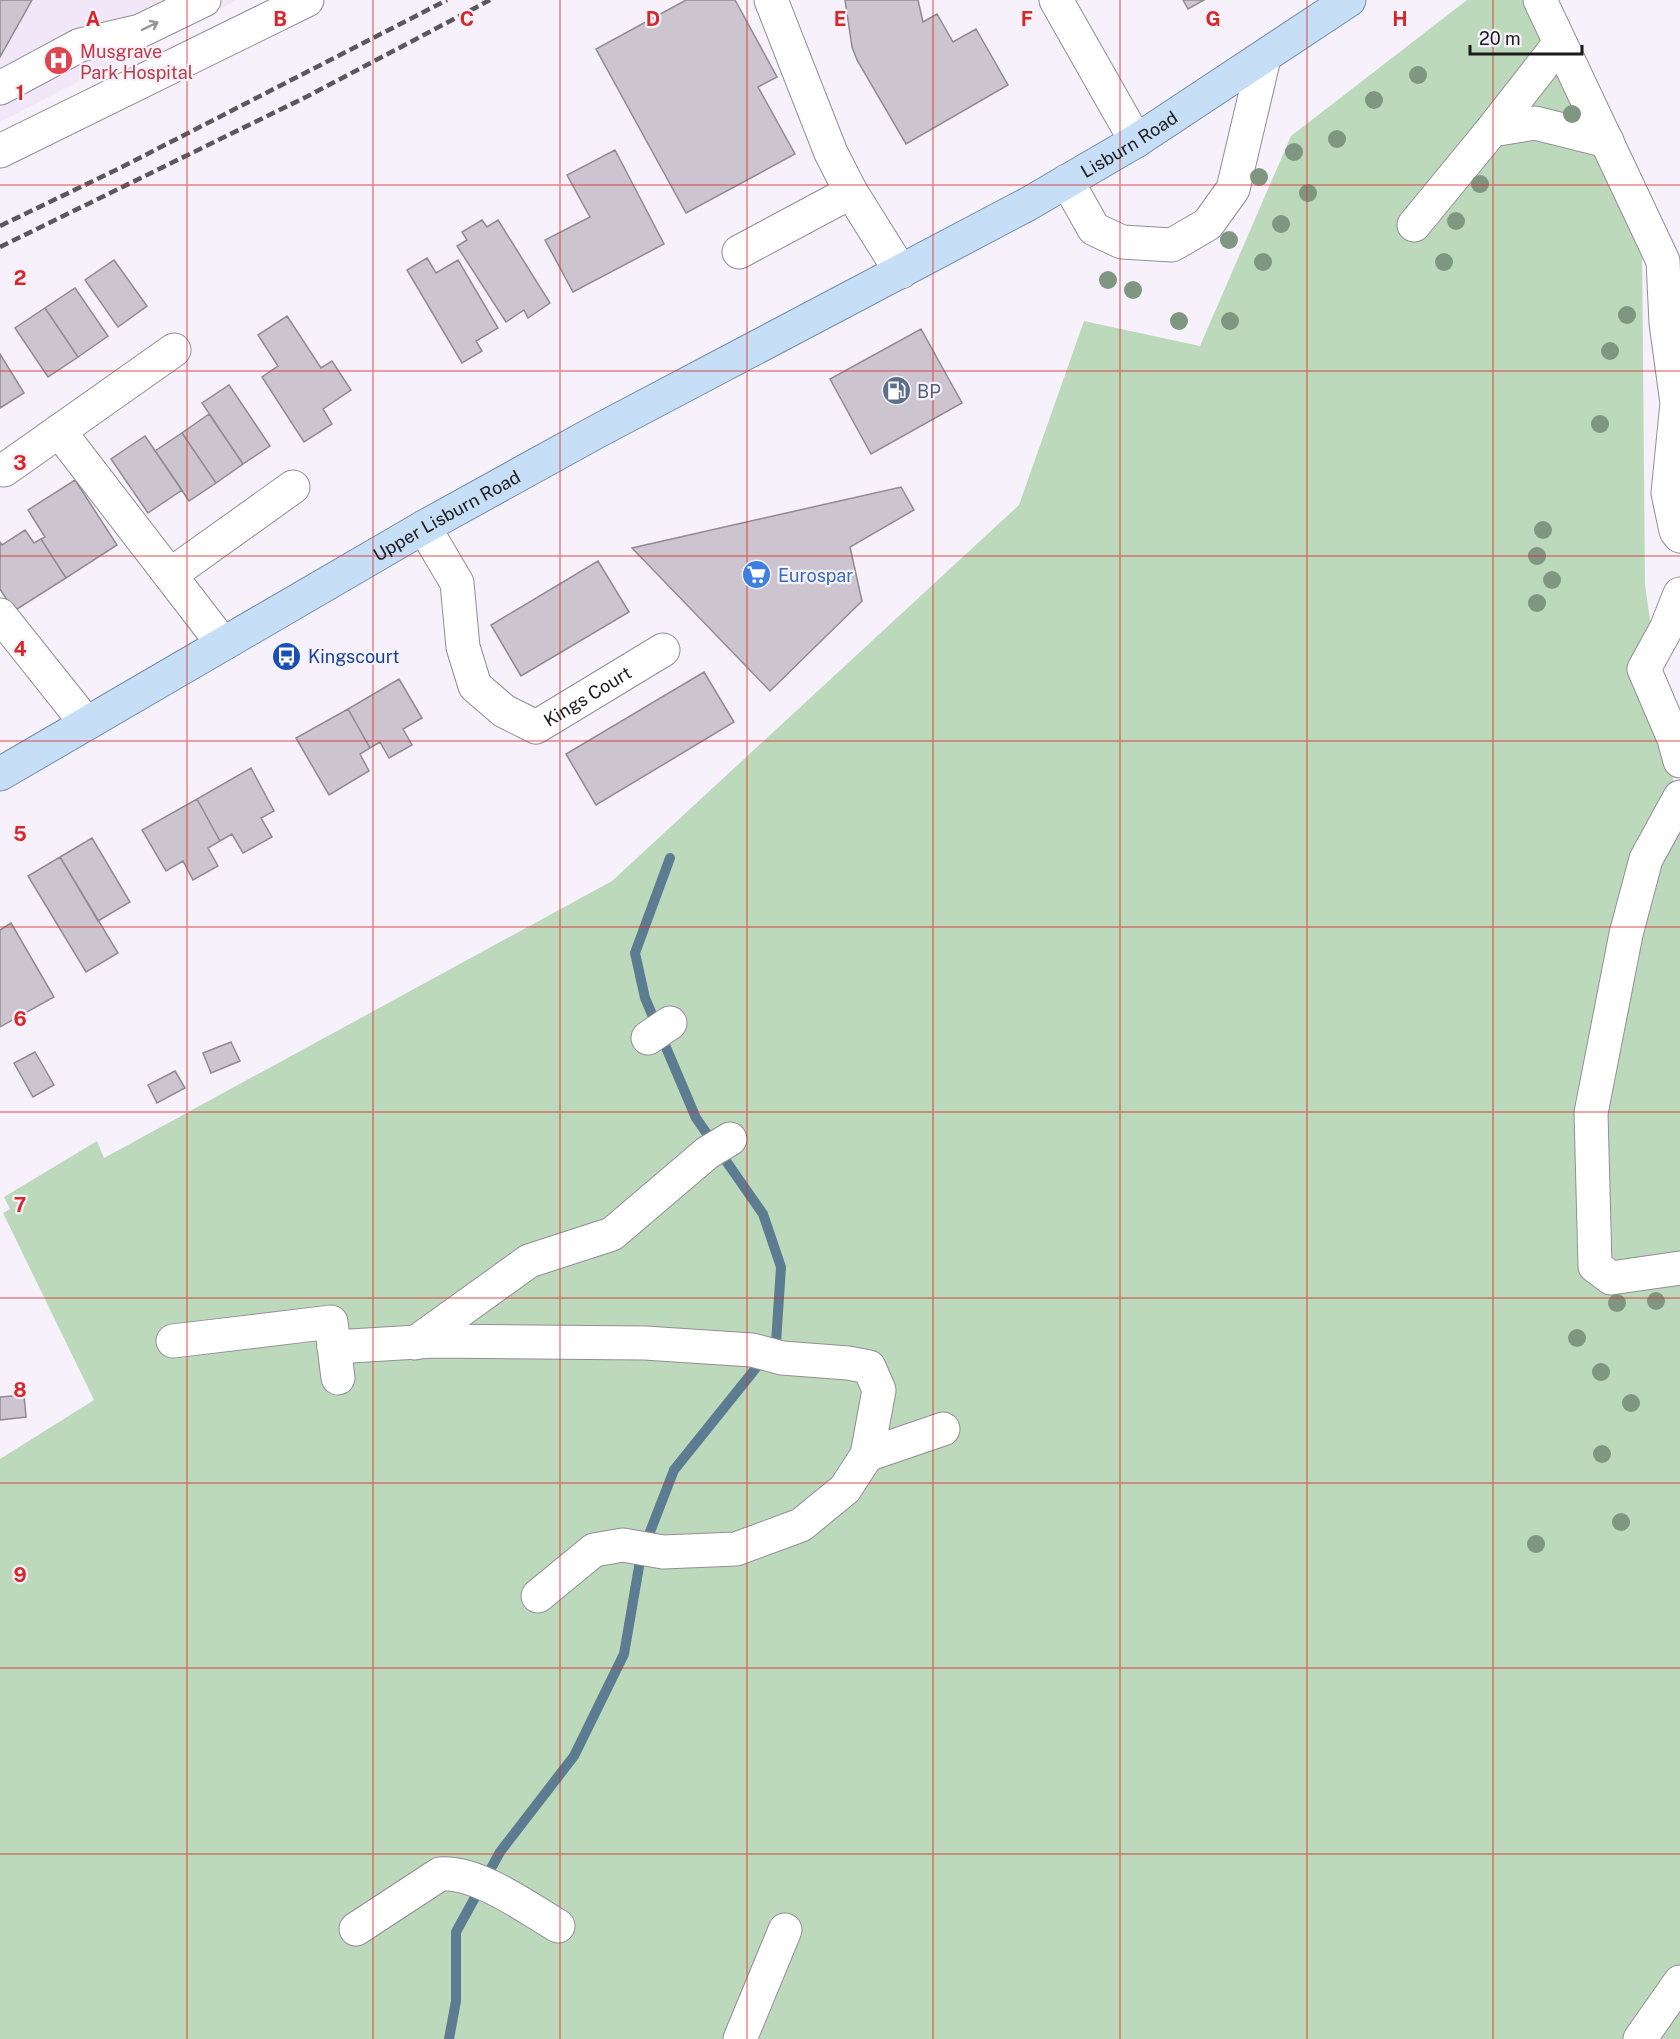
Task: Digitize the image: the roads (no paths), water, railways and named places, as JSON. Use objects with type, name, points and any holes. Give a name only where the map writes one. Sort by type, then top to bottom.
[{"type":"main road","name":"Lisburn Road","points":[[901,272],[1136,141],[1348,0]]},
{"type":"main road","name":"Upper Lisburn Road","points":[[0,774],[424,527],[596,432],[901,272]]},
{"type":"street","points":[[0,88],[80,45],[140,31],[204,0]]},
{"type":"street","points":[[0,152],[307,0]]},
{"type":"street","points":[[771,0],[831,153],[851,192],[901,272]]},
{"type":"street","points":[[1056,0],[1136,141]]},
{"type":"street","points":[[1540,0],[1663,261],[1665,323],[1677,403],[1668,493],[1676,531],[1680,536]]},
{"type":"street","points":[[1414,225],[1560,43]]},
{"type":"street","points":[[1067,181],[1094,229],[1122,242],[1172,245],[1208,224],[1233,189],[1264,58]]},
{"type":"street","points":[[1492,130],[1535,123],[1607,141]]},
{"type":"street","points":[[739,252],[851,192]]},
{"type":"street","points":[[4,470],[174,350]]},
{"type":"street","points":[[59,431],[223,644]]},
{"type":"street","points":[[170,575],[293,487]]},
{"type":"street","name":"Kings Court","points":[[424,527],[457,583],[464,647],[476,686],[504,711],[536,727],[663,650]]},
{"type":"street","points":[[1680,594],[1666,629],[1644,669],[1674,739],[1680,761]]},
{"type":"street","points":[[0,615],[86,723]]},
{"type":"street","points":[[1680,797],[1646,859],[1626,934],[1591,1113],[1595,1266],[1611,1278],[1680,1268]]},
{"type":"street","points":[[415,1343],[529,1261],[612,1234],[718,1146]]},
{"type":"street","points":[[173,1341],[331,1322],[336,1363],[415,1343],[645,1343],[767,1354],[869,1367],[879,1390],[867,1455],[845,1489],[801,1525],[736,1549],[663,1551],[623,1545],[594,1550],[538,1596]]},
{"type":"street","points":[[867,1455],[943,1429]]},
{"type":"street","points":[[356,1929],[440,1874],[456,1873],[496,1891],[558,1926]]},
{"type":"street","points":[[740,2039],[785,1930]]},
{"type":"street","points":[[1641,2039],[1680,1982]]},
{"type":"waterway","points":[[449,2039],[456,2001],[456,1932],[500,1852],[574,1756],[624,1654],[641,1555],[674,1470],[776,1343],[781,1267],[763,1214],[696,1118],[645,998],[635,953],[670,858]]},
{"type":"railway","points":[[0,226],[122,167],[447,0]]},
{"type":"railway","points":[[0,247],[308,96],[490,0]]},
{"type":"place","name":"Musgrave Park Hospital","points":[[59,61]]},
{"type":"place","name":"BP","points":[[896,391]]},
{"type":"place","name":"Eurospar","points":[[757,575]]},
{"type":"place","name":"Kingscourt","points":[[287,656]]}]
